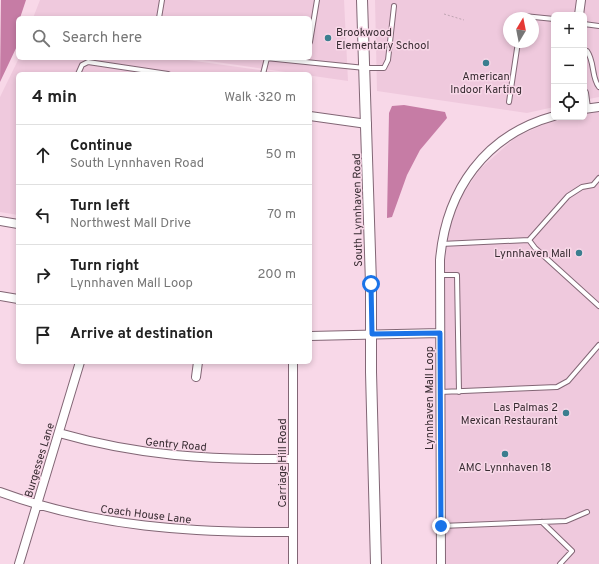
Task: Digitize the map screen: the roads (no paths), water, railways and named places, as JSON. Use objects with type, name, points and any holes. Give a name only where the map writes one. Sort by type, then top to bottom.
[{"type":"street","name":"South Lynnhaven Road","points":[[362,0],[372,334],[371,372],[376,564]]},
{"type":"street","points":[[579,12],[581,0]]},
{"type":"street","points":[[587,109],[599,107]]},
{"type":"street","points":[[312,116],[366,124]]},
{"type":"street","name":"Lynnhaven Mall Loop","points":[[441,564],[440,275],[441,244],[447,217],[470,173],[480,161],[504,139],[535,122],[551,117]]},
{"type":"street","points":[[0,221],[16,224]]},
{"type":"street","points":[[0,296],[16,299]]},
{"type":"street","points":[[312,336],[440,333]]},
{"type":"street","name":"Burgesses Lane","points":[[19,564],[79,364]]},
{"type":"street","points":[[196,377],[198,364]]},
{"type":"street","name":"Carriage Hill Road","points":[[293,364],[293,564]]},
{"type":"street","name":"Gentry Road","points":[[59,433],[116,448],[175,456],[235,459],[293,459]]},
{"type":"street","name":"Coach House Lane","points":[[0,492],[78,515],[142,526],[201,532],[293,532]]},
{"type":"lane","points":[[159,16],[162,0]]},
{"type":"lane","points":[[312,30],[317,0]]},
{"type":"lane","points":[[307,60],[365,68],[384,68],[388,60],[394,6]]},
{"type":"lane","points":[[539,18],[551,19]]},
{"type":"lane","points":[[587,24],[599,26]]},
{"type":"lane","points":[[509,102],[517,48]]},
{"type":"lane","points":[[587,51],[591,57],[596,83],[599,87]]},
{"type":"lane","points":[[263,72],[266,60]]},
{"type":"lane","points":[[79,72],[82,65],[88,62],[155,72]]},
{"type":"lane","points":[[441,244],[529,240],[568,196],[582,187],[593,185],[599,178]]},
{"type":"lane","points":[[529,240],[535,248],[599,306]]},
{"type":"lane","points":[[440,275],[457,275],[459,392]]},
{"type":"lane","points":[[440,392],[557,387],[568,381],[599,345]]},
{"type":"lane","points":[[441,526],[566,521],[587,512]]},
{"type":"lane","points":[[542,522],[572,551],[560,564]]},
{"type":"place","name":"Brookwood Elementary School","points":[[328,38]]},
{"type":"place","name":"American Indoor Karting","points":[[486,63]]},
{"type":"place","name":"Lynnhaven Mall","points":[[579,253]]},
{"type":"place","name":"Las Palmas 2 Mexican Restaurant","points":[[566,413]]},
{"type":"place","name":"AMC Lynnhaven 18","points":[[505,454]]}]
